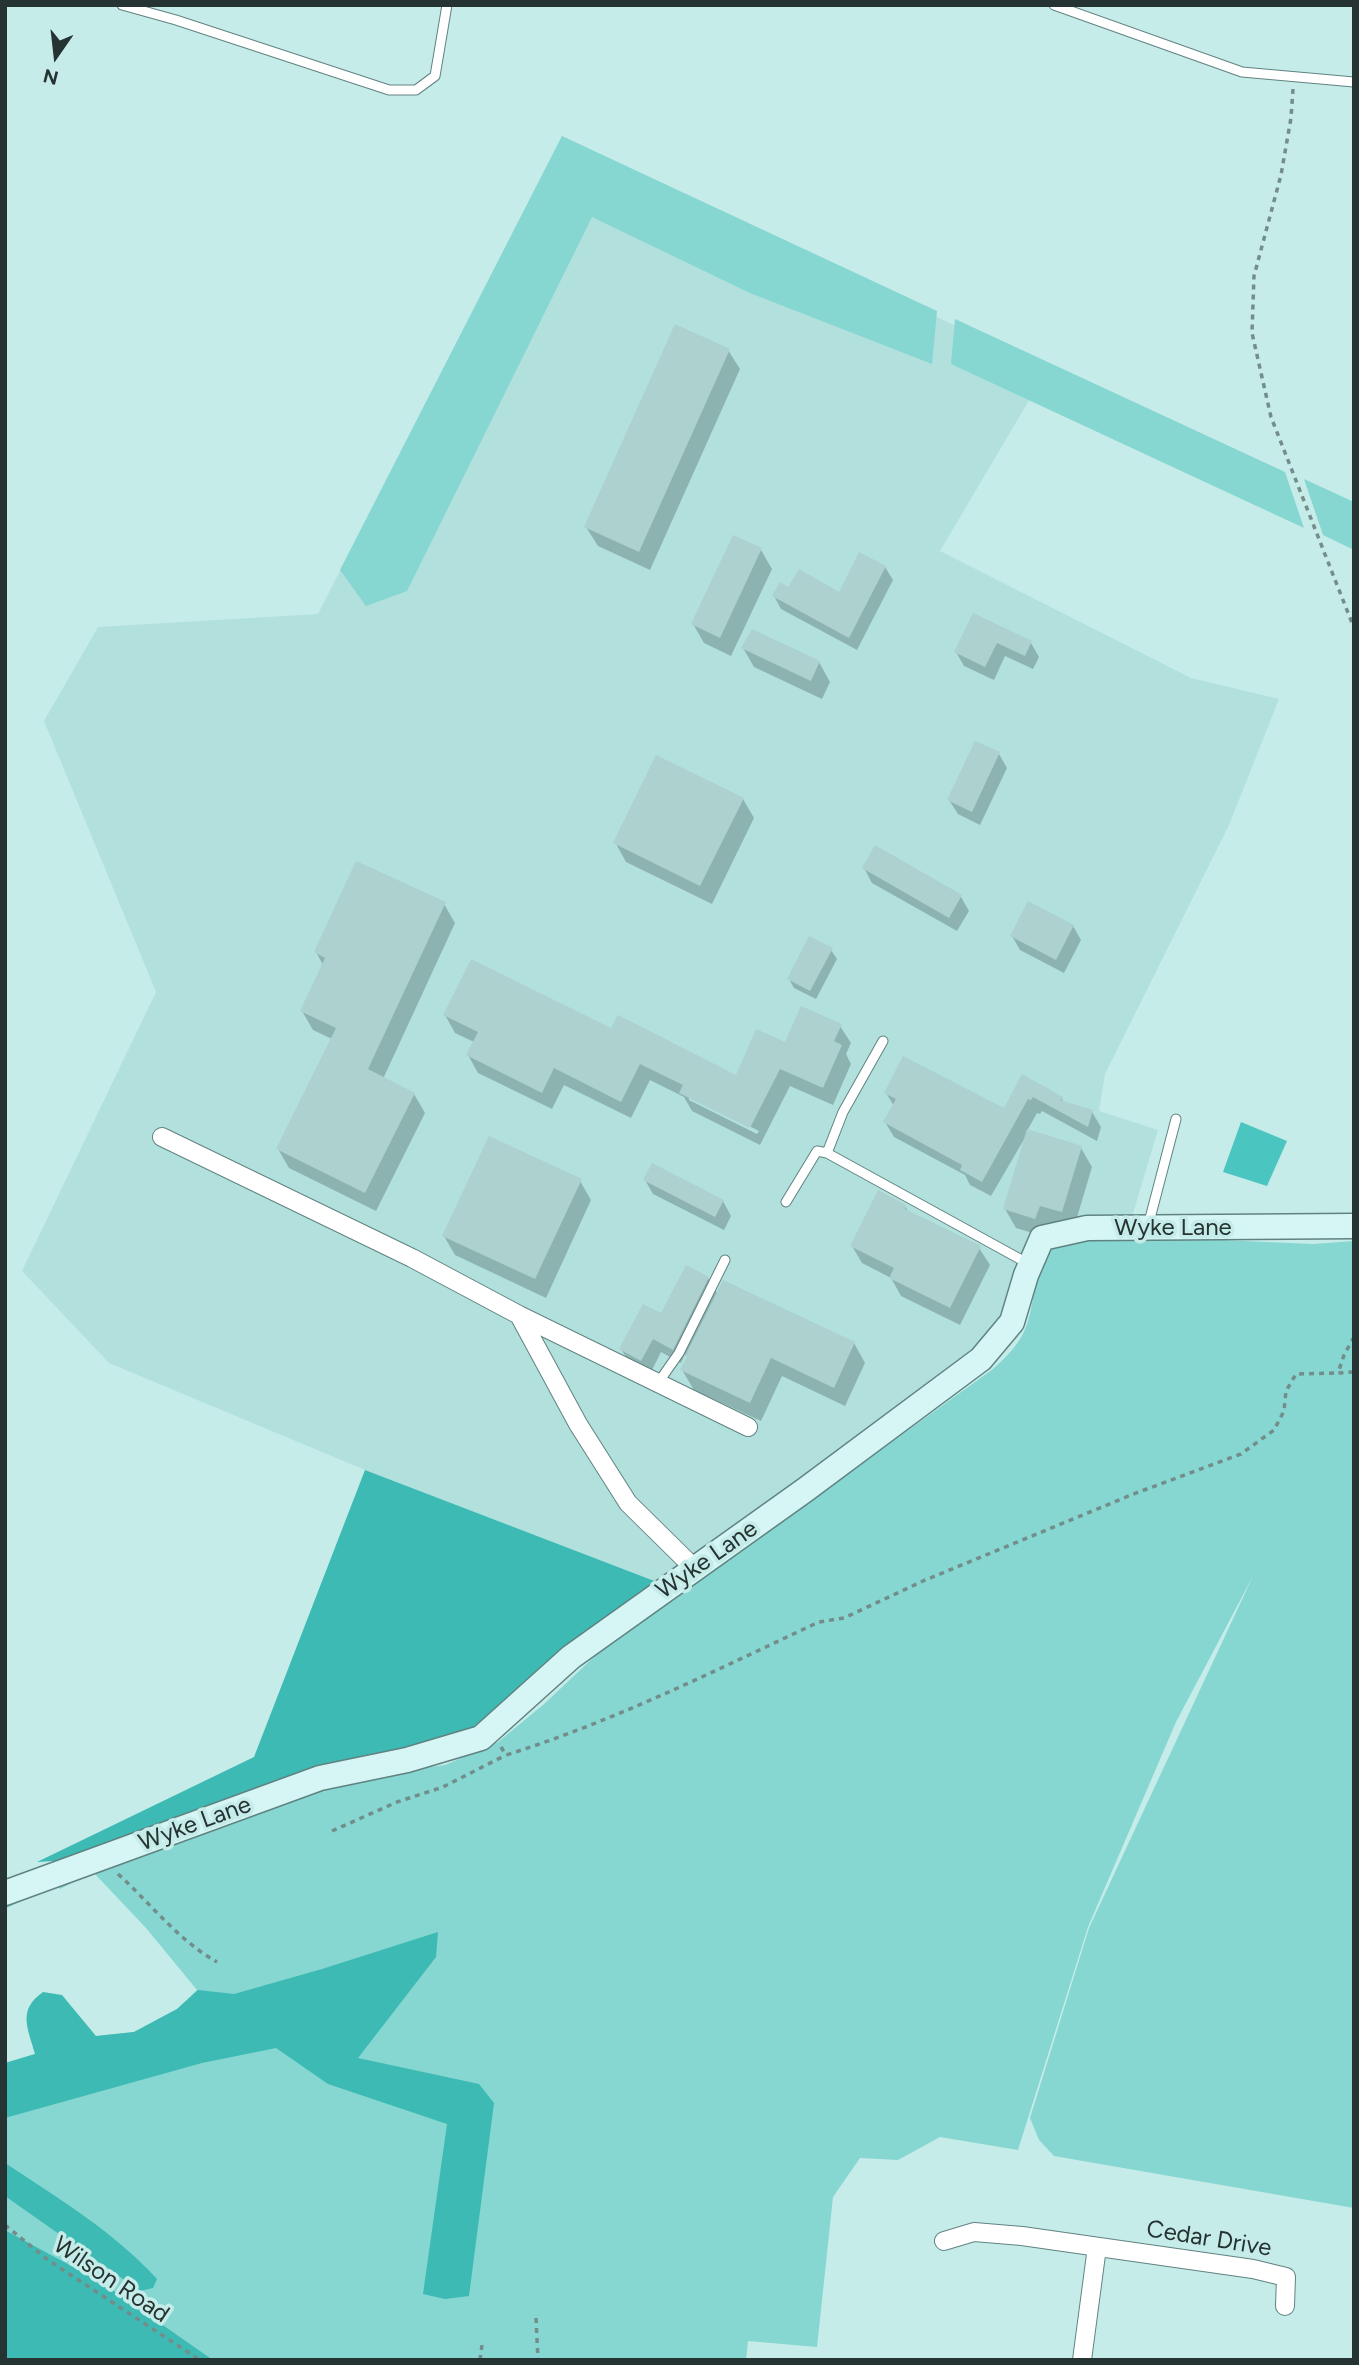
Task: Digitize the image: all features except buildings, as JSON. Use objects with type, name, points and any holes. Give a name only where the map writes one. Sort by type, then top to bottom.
[{"type":"street","points":[[162,1137],[412,1258],[519,1315],[748,1427]]},
{"type":"street","name":"Wyke Lane","points":[[5,1893],[320,1778],[407,1760],[481,1738],[571,1657],[806,1490],[981,1359],[1012,1322],[1030,1265],[1042,1238],[1087,1228],[1354,1226]]},
{"type":"street","points":[[519,1315],[578,1424],[628,1503],[695,1569]]},
{"type":"street","name":"Cedar Drive","points":[[944,2241],[974,2232],[1022,2236],[1253,2269],[1286,2277],[1285,2306]]},
{"type":"street","points":[[1082,2360],[1097,2246]]},
{"type":"lane","points":[[122,5],[176,20],[388,90],[416,90],[435,76],[447,5]]},
{"type":"lane","points":[[1054,5],[1242,72],[1354,82]]},
{"type":"lane","points":[[827,1153],[843,1112],[883,1041]]},
{"type":"lane","points":[[1147,1228],[1176,1119]]},
{"type":"lane","points":[[786,1202],[817,1151],[827,1153],[923,1203],[1030,1265]]},
{"type":"lane","points":[[658,1383],[679,1353],[725,1260]]},
{"type":"path","points":[[1293,77],[1291,118],[1281,176],[1254,276],[1252,332],[1272,417],[1354,628]]},
{"type":"path","points":[[1338,1374],[1354,1337]]},
{"type":"path","points":[[332,1831],[397,1802],[443,1787],[506,1755],[559,1739],[647,1702],[820,1622],[844,1618],[923,1581],[1136,1493],[1241,1454],[1274,1430],[1284,1410],[1286,1391],[1296,1374],[1354,1372]]},
{"type":"path","points":[[491,1730],[506,1755]]},
{"type":"path","points":[[102,1858],[171,1928],[217,1962]]},
{"type":"path","name":"Wilson Road","points":[[5,2225],[48,2260],[200,2360]]},
{"type":"path","points":[[536,2318],[538,2360]]},
{"type":"path","points":[[480,2360],[482,2344]]},
{"type":"shaded area","points":[[562,136],[1047,370],[940,551],[1191,678],[1279,699],[1229,825],[1105,1074],[1099,1111],[1158,1130],[1129,1227],[1042,1238],[1012,1322],[670,1587],[365,1470],[109,1363],[22,1271],[156,992],[44,721],[98,627],[318,614]]},
{"type":"shaded area","points":[[562,136],[937,311],[932,364],[750,293],[592,217],[407,591],[366,606],[340,570]]},
{"type":"shaded area","points":[[955,319],[1285,472],[1304,528],[951,364]]},
{"type":"shaded area","points":[[1304,479],[1354,502],[1354,550],[1323,535]]},
{"type":"shaded area","points":[[1241,1122],[1287,1141],[1267,1186],[1223,1172]]},
{"type":"shaded area","points":[[1115,1236],[1313,1244],[1354,1241],[1354,2208],[1054,2156],[1039,2140],[1030,2118],[1089,1928],[1253,1576],[1176,1722],[1088,1927],[1018,2150],[940,2137],[898,2160],[860,2158],[833,2197],[817,2347],[748,2341],[746,2360],[213,2360],[103,2283],[5,2230],[5,2063],[96,2036],[134,2032],[177,2009],[197,1990],[146,1928],[93,1872],[60,1889],[56,1884],[5,1909],[5,1903],[284,1787],[445,1765],[498,1742],[543,1705],[595,1656],[993,1369],[1020,1339],[1029,1317],[1036,1281],[1044,1259],[1059,1244],[1083,1238]]},
{"type":"shaded area","points":[[365,1470],[670,1587],[481,1738],[102,1858],[37,1862],[254,1757]]},
{"type":"shaded area","points":[[438,1932],[436,1957],[358,2058],[479,2084],[494,2103],[469,2296],[445,2299],[423,2294],[447,2124],[328,2084],[276,2048],[202,2063],[5,2118],[5,2063],[35,2054],[27,2013],[35,1999],[43,1992],[62,1995],[96,2036],[134,2032],[177,2009],[198,1990],[234,1994]]},
{"type":"shaded area","points":[[5,2163],[85,2216],[123,2246],[157,2279],[153,2288],[140,2291],[5,2196]]},
{"type":"shaded area","points":[[5,2230],[103,2283],[213,2360],[5,2360]]}]
